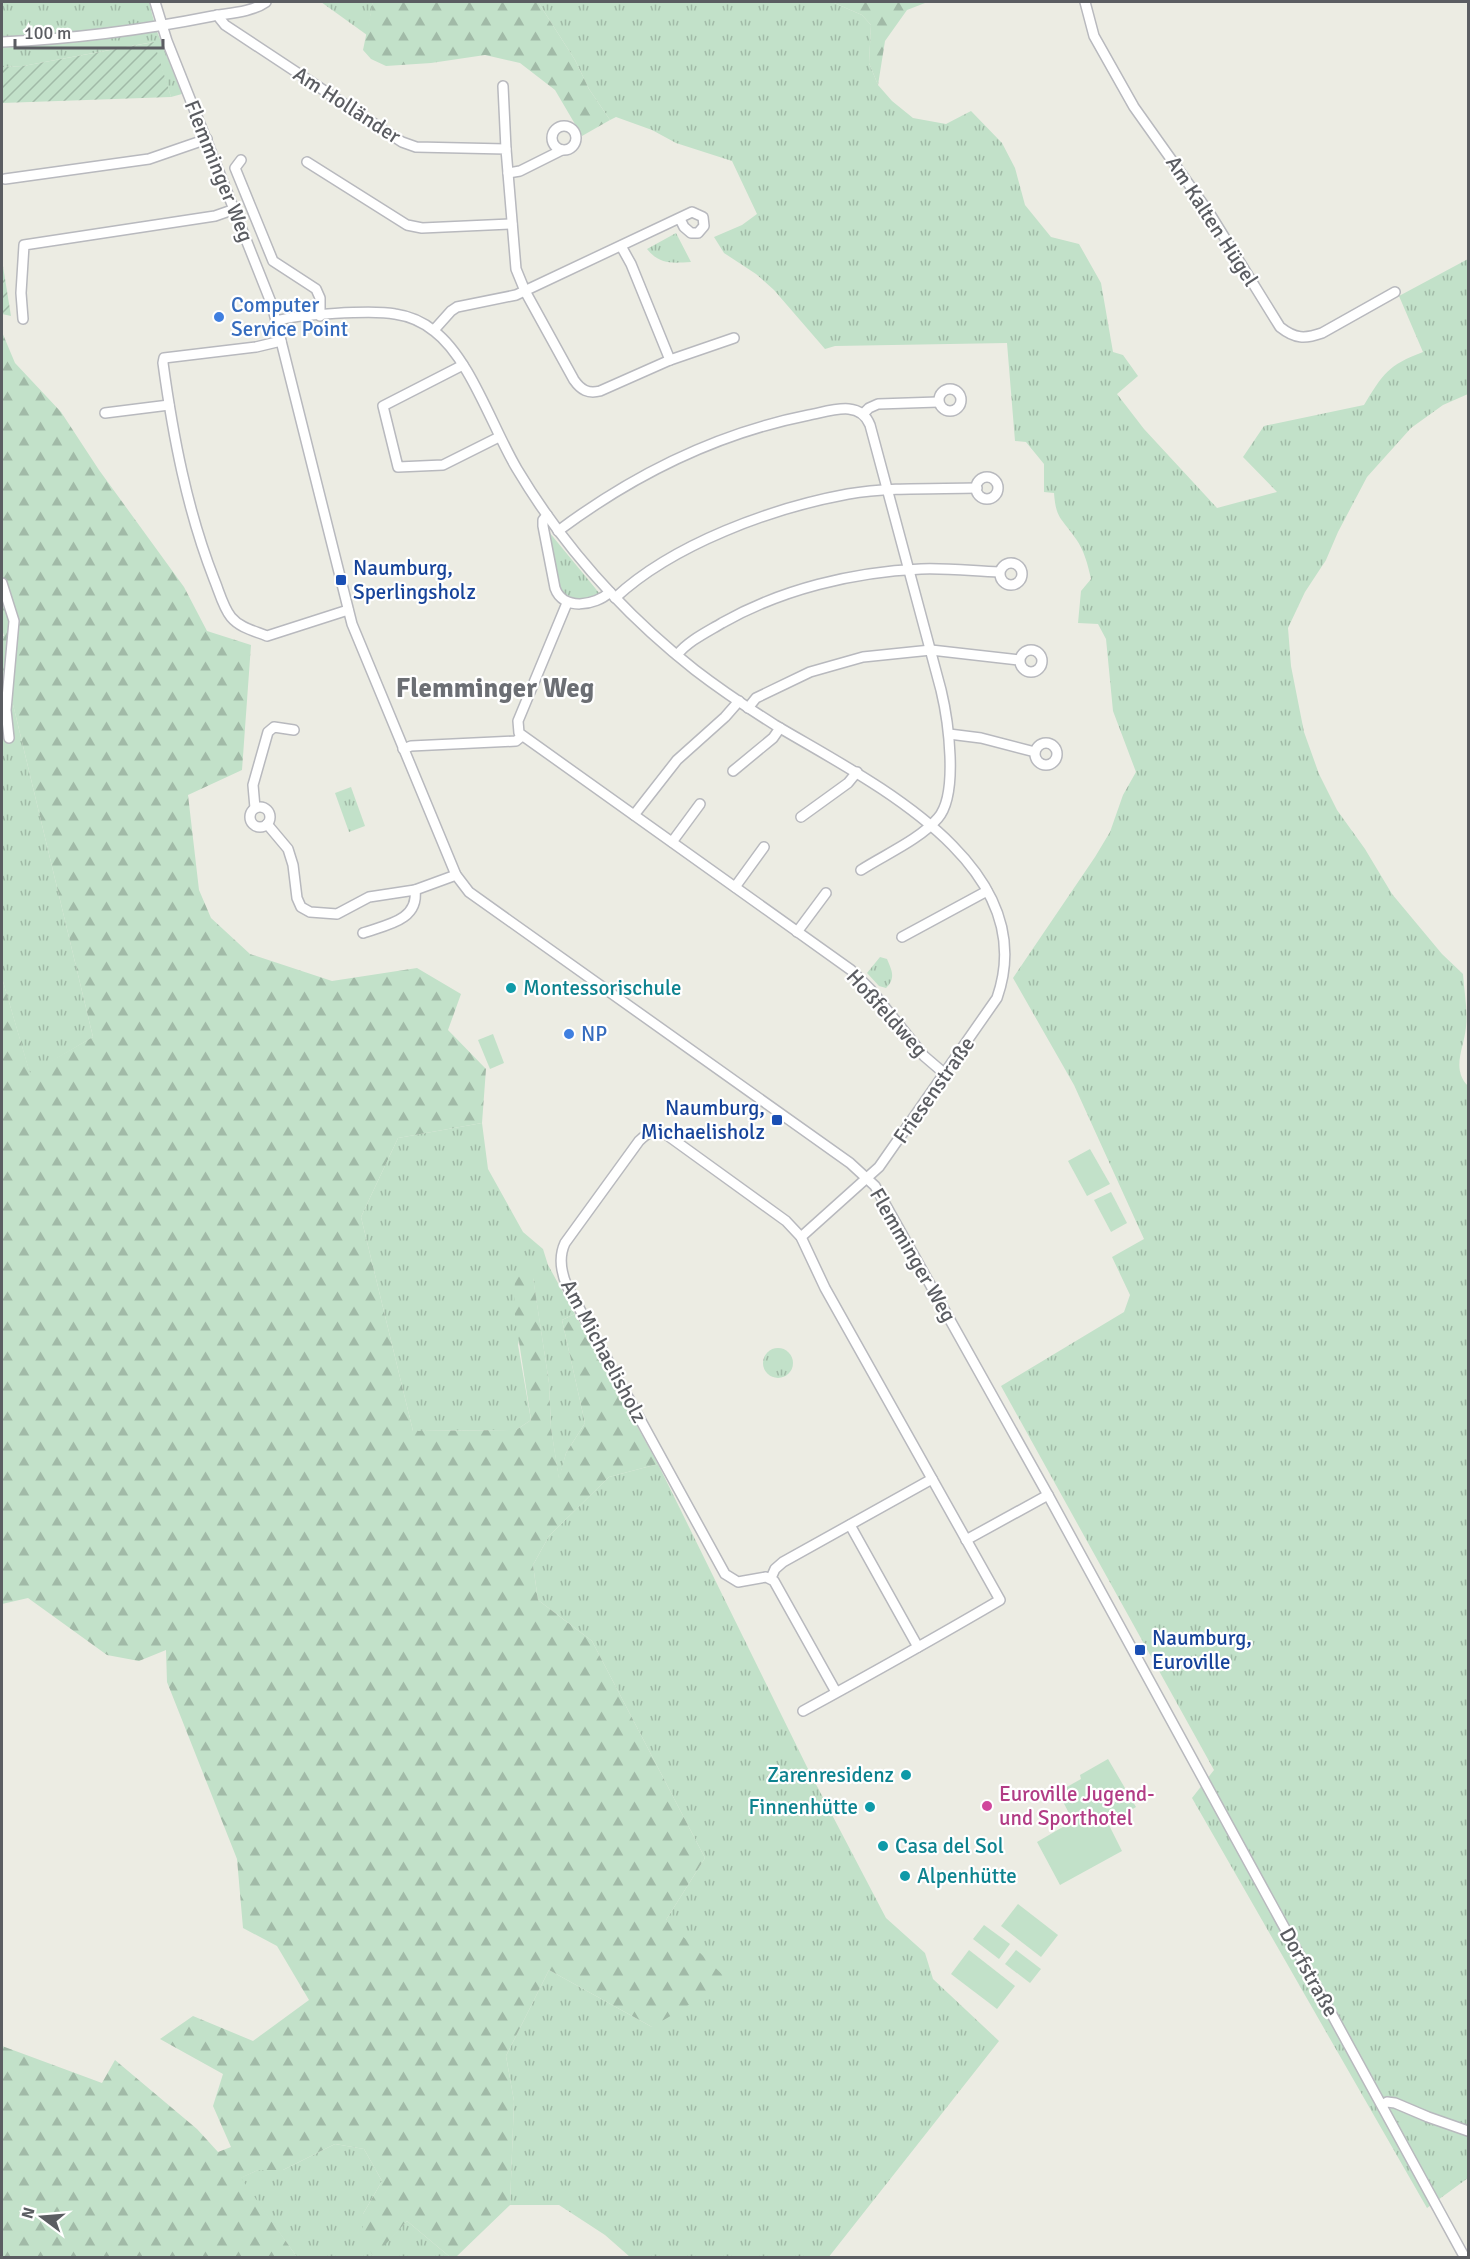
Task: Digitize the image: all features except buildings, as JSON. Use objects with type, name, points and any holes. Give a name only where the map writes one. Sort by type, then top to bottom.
[{"type":"street","name":"Flemminger Weg","points":[[154,2],[161,25],[269,295],[348,610],[456,875],[469,892],[868,1178],[885,1202],[1152,1686]]},
{"type":"street","points":[[2,42],[33,41],[161,25],[257,7],[266,2]]},
{"type":"street","name":"Am Kalten Hügel","points":[[1085,2],[1094,36],[1134,107],[1210,214],[1280,327],[1290,335],[1300,338],[1310,337],[1322,333],[1395,292]]},
{"type":"street","name":"Am Holländer","points":[[217,15],[225,25],[402,142],[416,147],[506,149]]},
{"type":"street","points":[[503,86],[516,269],[525,291],[574,380],[584,390],[600,391],[670,360],[734,338]]},
{"type":"street","points":[[5,179],[148,159],[207,139]]},
{"type":"street","points":[[508,173],[520,171],[562,150]]},
{"type":"street","points":[[241,160],[236,168],[273,261],[316,289],[320,298],[320,316]]},
{"type":"street","points":[[307,162],[407,225],[422,228],[512,224]]},
{"type":"street","points":[[23,319],[21,293],[24,244],[215,216],[235,209]]},
{"type":"street","points":[[434,330],[450,311],[457,307],[505,298],[525,291],[680,219]]},
{"type":"street","points":[[621,246],[631,264],[670,360]]},
{"type":"street","points":[[277,321],[293,317],[393,314],[414,319],[434,330],[454,350],[516,468],[558,531],[640,624],[748,708],[857,772],[896,799],[930,826],[963,858],[987,891],[902,938]]},
{"type":"street","points":[[281,341],[256,347],[164,358],[182,471],[200,540],[225,606],[233,619],[242,626],[267,636],[348,610]]},
{"type":"street","points":[[463,365],[383,406],[398,467],[443,465],[499,437]]},
{"type":"street","points":[[863,414],[878,404],[938,402]]},
{"type":"street","points":[[105,413],[170,405]]},
{"type":"street","points":[[558,531],[632,482],[706,446],[762,426],[820,412],[848,409],[863,414],[870,425],[945,706],[949,734],[949,774],[945,808],[930,826],[861,870]]},
{"type":"street","points":[[547,515],[543,520],[543,526],[555,588],[559,597],[567,603],[584,603],[613,595],[683,552],[747,522],[821,500],[887,490],[976,488]]},
{"type":"street","points":[[677,655],[684,647],[730,619],[785,595],[849,578],[909,570],[999,572]]},
{"type":"street","points":[[2,583],[14,621],[6,710],[9,738]]},
{"type":"street","points":[[403,749],[411,746],[516,741],[522,736],[518,728],[518,721],[567,603]]},
{"type":"street","points":[[748,708],[756,698],[810,672],[882,655],[931,650],[1019,660]]},
{"type":"street","points":[[634,815],[677,760],[725,717],[739,701]]},
{"type":"street","points":[[255,808],[253,785],[268,732],[274,727],[294,730]]},
{"type":"street","points":[[733,771],[773,738],[780,728]]},
{"type":"street","points":[[949,734],[981,738],[1035,752]]},
{"type":"street","name":"Hoßfeldweg","points":[[522,736],[860,978],[919,1050],[945,1074]]},
{"type":"street","points":[[801,817],[848,783],[857,772]]},
{"type":"street","points":[[672,842],[700,804]]},
{"type":"street","points":[[262,807],[268,810],[270,817],[267,824],[259,827],[250,822],[249,815],[255,808],[262,807]]},
{"type":"street","points":[[267,824],[288,849],[293,865],[297,897],[302,907],[310,912],[337,914],[369,897],[415,890],[456,875]]},
{"type":"street","points":[[735,887],[764,847]]},
{"type":"street","points":[[363,933],[407,916],[413,908],[415,890]]},
{"type":"street","name":"Friesenstraße","points":[[868,1178],[886,1158],[997,998],[1004,971],[1005,943],[999,917],[987,891]]},
{"type":"street","points":[[797,932],[826,893]]},
{"type":"street","name":"Am Michaelisholz","points":[[771,1578],[759,1578],[742,1583],[734,1581],[725,1574],[567,1286],[560,1260],[565,1243],[639,1141],[652,1131],[667,1134],[764,1203],[801,1237],[814,1267],[1000,1600],[803,1711]]},
{"type":"street","points":[[801,1237],[868,1178]]},
{"type":"street","points":[[836,1692],[771,1578],[775,1569],[783,1562],[932,1479]]},
{"type":"street","points":[[966,1540],[1048,1495]]},
{"type":"street","points":[[850,1525],[918,1647]]},
{"type":"street","name":"Dorfstraße","points":[[1152,1686],[1465,2258]]},
{"type":"street","points":[[1382,2105],[1388,2102],[1395,2103],[1468,2131]]},
{"type":"green space","points":[[2,2],[149,2],[156,29],[182,94],[171,97],[153,42],[23,66],[2,67]]},
{"type":"green space","points":[[321,2],[373,2],[367,35]]},
{"type":"green space","points":[[373,2],[538,2],[610,120],[582,136],[555,90],[520,63],[485,55],[431,63],[386,66],[371,59],[363,50]]},
{"type":"green space","points":[[538,2],[832,2],[862,15],[871,25],[869,63],[878,85],[892,101],[913,118],[946,124],[971,111],[1002,143],[1015,168],[1025,205],[1051,237],[1079,244],[1101,283],[1113,352],[1123,355],[1138,376],[1117,394],[1144,429],[1217,508],[1277,492],[1243,457],[1264,426],[1364,405],[1376,385],[1394,366],[1423,352],[1399,296],[1468,259],[1468,394],[1443,405],[1411,428],[1367,477],[1326,560],[1305,592],[1288,628],[1291,666],[1304,732],[1319,774],[1337,810],[1365,849],[1392,894],[1442,954],[1463,974],[1466,1001],[1466,1027],[1459,1065],[1460,1073],[1468,1086],[1468,2178],[1427,2208],[1192,1798],[1214,1770],[1001,1386],[1124,1312],[1130,1295],[1112,1257],[1144,1239],[1074,1085],[1013,978],[1110,832],[1123,795],[1136,772],[1113,711],[1106,639],[1098,624],[1078,623],[1081,591],[1091,579],[1085,558],[1079,543],[1058,514],[1054,493],[1044,492],[1044,464],[1026,442],[1015,441],[1007,343],[835,346],[825,349],[774,290],[756,274],[724,253],[714,237],[742,225],[757,214],[732,161],[676,143],[652,130],[616,117],[610,120]]},
{"type":"green space","points":[[832,2],[925,3],[907,10],[885,41],[878,85],[869,63],[871,25],[862,15]]},
{"type":"green space","points":[[154,42],[171,97],[2,103],[2,67],[23,66]]},
{"type":"green space","points":[[676,233],[691,262],[672,263],[657,258],[647,249]]},
{"type":"green space","points":[[2,260],[11,316],[2,314]]},
{"type":"green space","points":[[2,332],[15,363],[61,412],[99,470],[184,587],[207,631],[251,645],[242,770],[188,795],[199,890],[211,918],[250,954],[332,981],[417,968],[461,994],[448,1030],[486,1069],[482,1123],[398,1138],[361,1217],[413,1431],[516,1430],[531,1420],[514,1309],[515,1276],[533,1277],[549,1383],[551,1428],[559,1478],[566,1453],[585,1423],[562,1320],[575,1314],[658,1464],[609,1477],[549,1536],[533,1565],[538,1600],[592,1641],[705,1858],[666,1920],[729,1981],[652,2027],[549,1970],[506,2056],[514,2101],[510,2205],[456,2257],[450,2257],[407,2221],[374,2257],[363,2240],[363,2214],[382,2181],[364,2149],[335,2144],[283,2170],[258,2170],[241,2178],[297,2257],[2,2257],[2,2046],[102,2083],[115,2060],[197,2129],[218,2152],[231,2147],[213,2106],[223,2074],[160,2039],[193,2016],[253,2041],[309,2000],[277,1946],[243,1928],[237,1859],[167,1682],[166,1650],[139,1661],[107,1655],[28,1598],[2,1604],[2,978],[30,1073],[93,1037],[11,696],[2,692],[2,636],[4,636],[2,629]]},
{"type":"green space","points":[[549,532],[600,594],[584,601],[573,600],[564,595],[554,573],[546,533]]},
{"type":"green space","points":[[2,692],[11,696],[93,1037],[30,1074],[2,978]]},
{"type":"green space","points":[[351,787],[365,826],[349,832],[335,793]]},
{"type":"green space","points":[[880,957],[887,959],[892,971],[891,981],[886,988],[879,986],[867,973]]},
{"type":"green space","points":[[493,1034],[504,1063],[490,1069],[478,1040]]},
{"type":"green space","points":[[482,1123],[488,1169],[523,1232],[543,1249],[548,1265],[575,1314],[562,1320],[585,1423],[566,1453],[559,1480],[551,1428],[549,1383],[533,1278],[518,1345],[531,1420],[516,1430],[413,1431],[361,1217],[398,1138]]},
{"type":"green space","points":[[1090,1149],[1110,1184],[1087,1196],[1068,1161]]},
{"type":"green space","points":[[1111,1192],[1127,1223],[1111,1232],[1094,1200]]},
{"type":"green space","points":[[778,1348],[789,1352],[793,1363],[789,1374],[778,1378],[767,1374],[763,1363],[767,1352]]},
{"type":"green space","points":[[658,1464],[807,1767],[886,1918],[925,1953],[933,1979],[999,2041],[828,2258],[630,2257],[605,2235],[559,2205],[510,2205],[514,2101],[506,2056],[549,1970],[652,2027],[666,1920],[705,1858],[592,1641],[538,1600],[533,1565],[549,1536],[609,1477]]},
{"type":"green space","points":[[1108,1759],[1136,1807],[1108,1823],[1122,1851],[1060,1885],[1037,1842],[1073,1821],[1058,1792],[1081,1779],[1080,1775]]},
{"type":"green space","points":[[1018,1904],[1058,1935],[1041,1957],[1001,1926]]},
{"type":"green space","points":[[984,1925],[1010,1944],[999,1959],[973,1939]]},
{"type":"green space","points":[[969,1950],[1015,1986],[997,2009],[951,1974]]},
{"type":"green space","points":[[1016,1950],[1041,1969],[1030,1983],[1005,1964]]},
{"type":"green space","points":[[335,2144],[364,2149],[382,2181],[363,2214],[373,2256],[407,2221],[450,2257],[297,2257],[240,2178],[258,2170],[283,2170]]},
{"type":"place","name":"Computer Service Point","points":[[219,317]]},
{"type":"place","name":"Naumburg, Sperlingsholz","points":[[341,580]]},
{"type":"place","name":"Montessorischule","points":[[511,988]]},
{"type":"place","name":"NP","points":[[569,1034]]},
{"type":"place","name":"Naumburg, Michaelisholz","points":[[777,1120]]},
{"type":"place","name":"Naumburg, Euroville","points":[[1140,1650]]},
{"type":"place","name":"Zarenresidenz","points":[[906,1775]]},
{"type":"place","name":"Euroville Jugend- und Sporthotel","points":[[987,1806]]},
{"type":"place","name":"Finnenhütte","points":[[870,1807]]},
{"type":"place","name":"Casa del Sol","points":[[883,1846]]},
{"type":"place","name":"Alpenhütte","points":[[905,1876]]},
{"type":"district","name":"Flemminger Weg","points":[[495,688]]}]
